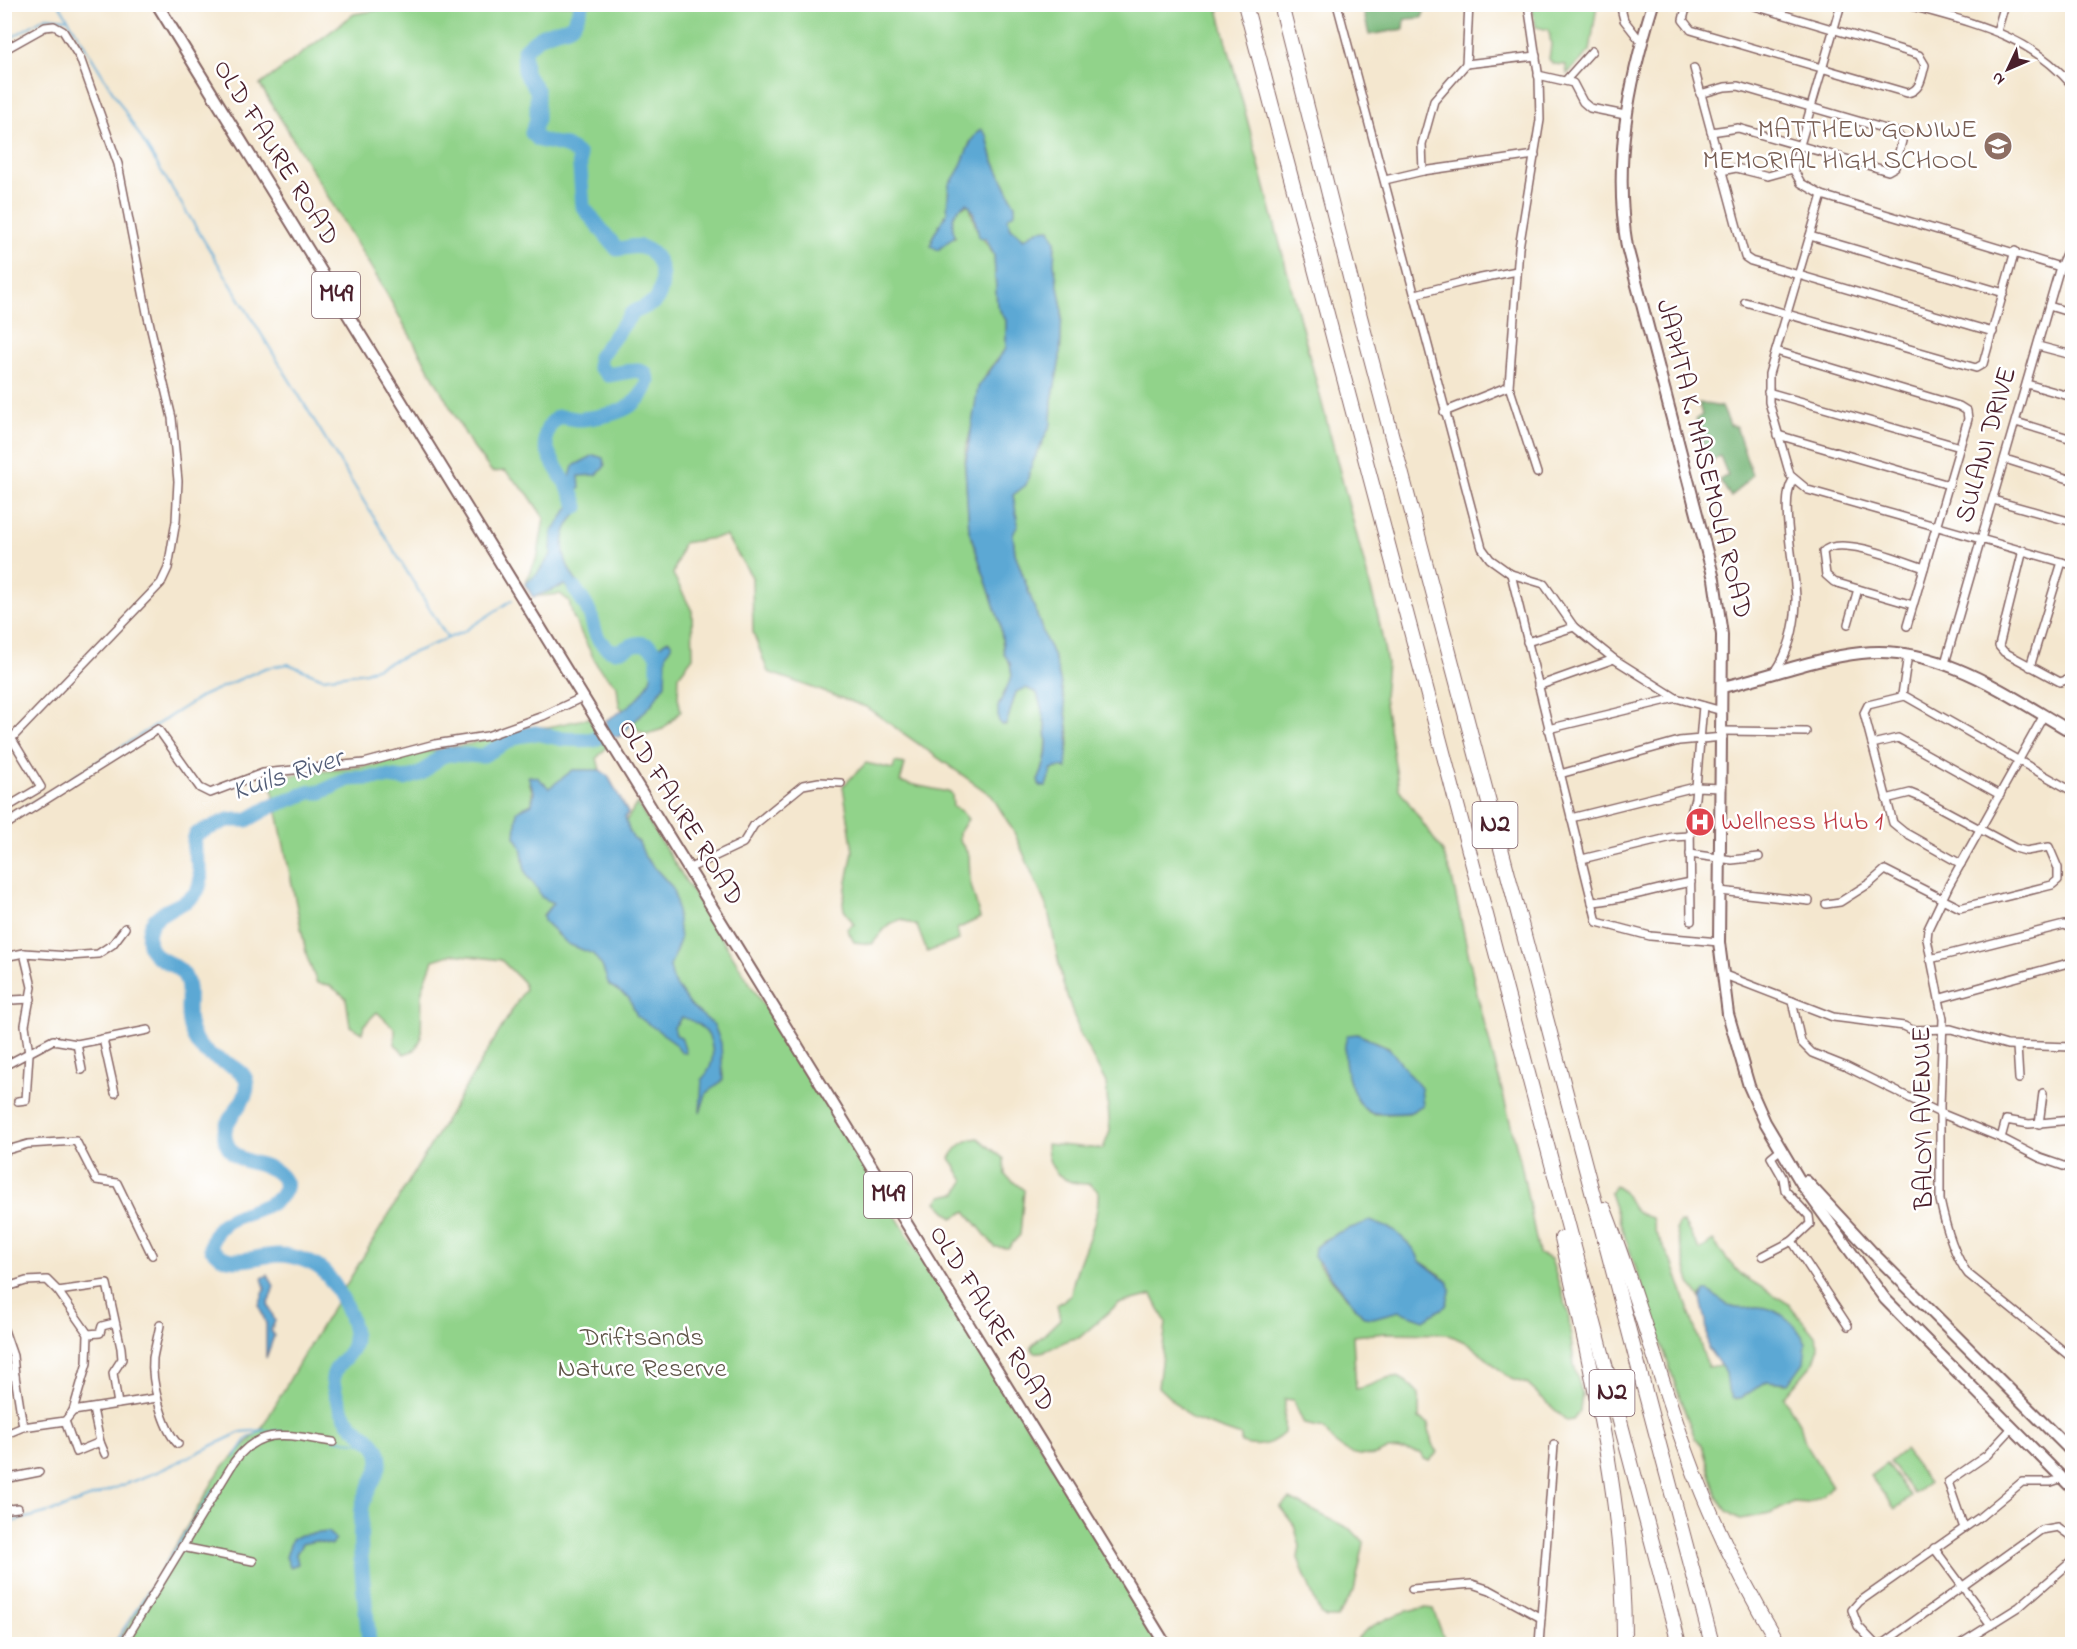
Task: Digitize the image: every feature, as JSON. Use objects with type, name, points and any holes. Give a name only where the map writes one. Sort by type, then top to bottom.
[{"type":"highway","name":"N2","points":[[1245,4],[1679,1644]]},
{"type":"highway","name":"N2","points":[[1281,4],[1358,309],[1712,1644]]},
{"type":"highway","points":[[1546,1142],[1549,1180],[1604,1440],[1620,1550],[1624,1644]]},
{"type":"highway","points":[[1588,1178],[1611,1226],[1688,1457],[1719,1534],[1751,1598],[1779,1644]]},
{"type":"main road","name":"OLD FAURE ROAD","points":[[157,4],[1165,1644]]},
{"type":"main road","name":"JAPHTA K. MASEMOLA ROAD","points":[[1653,4],[1625,115],[1621,162],[1623,226],[1714,579],[1722,635],[1719,942],[1728,1014],[1743,1072],[1758,1108],[1781,1149],[1885,1299],[2073,1488]]},
{"type":"main road","points":[[1722,687],[1851,654],[1872,652],[1908,654],[1945,663],[2073,732]]},
{"type":"main road","name":"JAPHTA K. MASEMOLA ROAD","points":[[1793,1168],[1871,1251],[2073,1452]]},
{"type":"street","points":[[1337,4],[1482,548],[1490,559],[1510,574],[1544,584],[1574,627],[1614,659],[1676,698],[1722,711]]},
{"type":"street","points":[[1423,171],[1422,144],[1434,101],[1466,64],[1469,4]]},
{"type":"street","points":[[1528,4],[1538,75],[1540,120],[1518,248],[1509,386],[1537,473]]},
{"type":"street","points":[[1620,4],[1624,20],[1642,43]]},
{"type":"street","points":[[1687,4],[1683,20],[1691,30],[1910,93],[1918,87],[1925,65],[1919,55],[1749,4]]},
{"type":"street","points":[[1841,4],[1793,169],[1801,183],[1822,195],[2015,251],[2060,267]]},
{"type":"street","points":[[1905,4],[1997,31],[2043,56],[2073,85]]},
{"type":"street","points":[[1997,31],[2005,4]]},
{"type":"street","points":[[4,50],[45,27],[54,26],[63,31],[80,58],[118,164],[147,313],[172,418],[178,481],[172,549],[161,583],[12,738]]},
{"type":"street","points":[[1566,80],[1592,51]]},
{"type":"street","points":[[1466,64],[1536,56]]},
{"type":"street","points":[[1694,68],[1745,257],[1751,261],[1993,332]]},
{"type":"street","points":[[1538,75],[1566,80],[1575,85],[1583,102],[1590,108],[1625,115]]},
{"type":"street","points":[[1700,94],[1738,86],[1896,132],[1902,141],[1895,167],[1891,171],[1738,128],[1711,132]]},
{"type":"street","points":[[1385,180],[1423,171],[1535,155]]},
{"type":"street","points":[[1721,171],[1736,168],[1768,176],[1793,169]]},
{"type":"street","points":[[1822,195],[1769,374],[1768,392],[1778,435],[1793,480],[1808,490],[2073,565]]},
{"type":"street","points":[[1810,236],[2004,293]]},
{"type":"street","name":"SULANI DRIVE","points":[[1945,663],[2060,267],[2073,240]]},
{"type":"street","points":[[1745,302],[1976,368],[1983,364],[2015,251]]},
{"type":"street","points":[[1416,294],[1517,271]]},
{"type":"street","points":[[2049,306],[2073,313]]},
{"type":"street","points":[[2038,346],[2073,355]]},
{"type":"street","points":[[1776,351],[1959,406],[1968,416],[1907,626]]},
{"type":"street","points":[[2027,384],[2073,397]]},
{"type":"street","points":[[1444,412],[1509,386]]},
{"type":"street","points":[[1768,392],[1960,447]]},
{"type":"street","points":[[2016,422],[2073,439]]},
{"type":"street","points":[[1778,435],[1949,485]]},
{"type":"street","points":[[2005,459],[2073,480]]},
{"type":"street","points":[[1774,675],[1789,642],[1796,602],[1788,518],[1788,488],[1793,480]]},
{"type":"street","points":[[1993,500],[2073,522]]},
{"type":"street","points":[[1913,605],[1834,582],[1826,575],[1822,556],[1825,548],[1843,544],[1924,568]]},
{"type":"street","points":[[2023,550],[1998,642],[2004,652],[2060,682],[2068,679],[2073,670]]},
{"type":"street","points":[[2030,667],[2062,562]]},
{"type":"street","points":[[1510,574],[1595,919],[1601,925],[1650,936],[1719,942]]},
{"type":"street","points":[[1848,624],[1858,589]]},
{"type":"street","points":[[1527,642],[1574,627]]},
{"type":"street","points":[[1902,695],[1908,654]]},
{"type":"street","points":[[1538,686],[1614,659]]},
{"type":"street","points":[[1961,864],[1893,823],[1864,713],[1866,707],[1902,695],[2071,789]]},
{"type":"street","points":[[4,826],[158,729],[200,788],[210,792],[263,773],[364,764],[435,744],[487,736],[543,716],[583,697]]},
{"type":"street","points":[[1548,729],[1676,698]]},
{"type":"street","points":[[1691,921],[1690,836],[1703,706]]},
{"type":"street","name":"BALOYI AVENUE","points":[[2044,715],[1928,928],[1930,959],[1941,998],[1943,1029],[1940,1200],[1962,1267],[1979,1285],[2073,1358]]},
{"type":"street","points":[[4,726],[41,787],[4,809]]},
{"type":"street","points":[[1560,774],[1675,742],[1722,734],[1806,732]]},
{"type":"street","points":[[1872,744],[1898,738],[2000,795]]},
{"type":"street","points":[[688,869],[743,843],[754,825],[802,785],[819,782],[841,783]]},
{"type":"street","points":[[1571,818],[1695,787],[1722,788]]},
{"type":"street","points":[[1826,904],[1840,902],[1870,883],[1881,871],[1894,873],[1942,900],[1963,908],[2052,885],[2058,880],[2058,868],[2049,847],[2020,850],[1910,793],[1886,799]]},
{"type":"street","points":[[1582,860],[1672,837],[1690,836]]},
{"type":"street","points":[[1690,854],[1742,860],[1759,857]]},
{"type":"street","points":[[1592,902],[1618,901],[1652,889],[1690,882]]},
{"type":"street","points":[[1720,891],[1809,902]]},
{"type":"street","points":[[1930,959],[2064,925],[2073,928]]},
{"type":"street","points":[[4,957],[24,953],[69,956],[98,954],[113,944],[125,928]]},
{"type":"street","points":[[18,1101],[27,1097],[29,1054],[25,1025],[31,999],[30,975],[24,953]]},
{"type":"street","points":[[1941,998],[2073,962]]},
{"type":"street","points":[[1722,974],[1833,1017],[1904,1026],[1912,1030],[1943,1029],[2017,1046],[2073,1047]]},
{"type":"street","points":[[4,997],[12,1000],[31,999]]},
{"type":"street","points":[[1792,1001],[1801,1042],[1812,1053],[1847,1067],[1940,1113],[2001,1138],[2040,1158],[2073,1169]]},
{"type":"street","points":[[4,1066],[53,1040],[76,1044],[147,1030]]},
{"type":"street","points":[[103,1039],[115,1093]]},
{"type":"street","points":[[76,1044],[82,1070]]},
{"type":"street","points":[[2017,1046],[2019,1078]]},
{"type":"street","points":[[2039,1124],[2043,1093]]},
{"type":"street","points":[[2001,1138],[2006,1120],[2039,1124],[2073,1120]]},
{"type":"street","points":[[4,1151],[28,1144],[76,1141],[96,1180],[117,1183],[152,1255]]},
{"type":"street","points":[[1763,1256],[1792,1241],[1807,1229],[1810,1220],[1805,1210],[1788,1194],[1783,1178],[1771,1158],[1781,1149]]},
{"type":"street","points":[[1792,1241],[1848,1326]]},
{"type":"street","points":[[4,1288],[48,1280],[88,1334],[87,1363],[73,1412],[65,1420],[23,1427],[4,1435]]},
{"type":"street","points":[[58,1291],[107,1284],[122,1355],[113,1373],[118,1404]]},
{"type":"street","points":[[88,1334],[100,1334],[102,1326],[114,1323]]},
{"type":"street","points":[[160,1325],[153,1360],[157,1398],[168,1432],[178,1443]]},
{"type":"street","points":[[4,1330],[13,1356],[23,1427]]},
{"type":"street","points":[[4,1377],[15,1376]]},
{"type":"street","points":[[73,1412],[157,1398]]},
{"type":"street","points":[[93,1409],[105,1454]]},
{"type":"street","points":[[65,1420],[76,1452],[100,1442]]},
{"type":"street","points":[[1964,1528],[1948,1482],[1987,1455],[2013,1427]]},
{"type":"street","points":[[123,1644],[234,1462],[248,1445],[271,1434],[333,1442]]},
{"type":"street","points":[[1539,1644],[1554,1445]]},
{"type":"street","points":[[4,1479],[39,1472]]},
{"type":"street","points":[[1875,1644],[1853,1619],[1853,1607],[1964,1528],[2022,1482],[2050,1482],[2063,1478]]},
{"type":"street","points":[[4,1505],[10,1509],[18,1508]]},
{"type":"street","points":[[1882,1644],[1965,1587],[2041,1530],[2058,1527],[2073,1537]]},
{"type":"street","points":[[182,1547],[253,1561]]},
{"type":"street","points":[[1934,1548],[1991,1625]]},
{"type":"street","points":[[1960,1644],[2019,1607],[2073,1561]]},
{"type":"street","points":[[1413,1589],[1472,1584],[1490,1590],[1541,1618]]},
{"type":"green space","points":[[1362,4],[1437,5],[1425,9],[1422,18],[1405,19],[1404,29],[1369,35]]},
{"type":"green space","points":[[409,5],[1217,5],[1378,616],[1387,663],[1384,697],[1399,789],[1443,852],[1452,878],[1477,994],[1521,1164],[1539,1254],[1551,1259],[1568,1312],[1574,1365],[1582,1393],[1580,1411],[1573,1420],[1567,1421],[1527,1384],[1511,1379],[1469,1344],[1447,1334],[1386,1333],[1353,1336],[1356,1389],[1395,1377],[1410,1384],[1419,1394],[1419,1419],[1428,1424],[1432,1444],[1438,1452],[1429,1461],[1424,1459],[1421,1453],[1400,1450],[1388,1450],[1375,1455],[1358,1455],[1344,1450],[1333,1441],[1324,1428],[1304,1424],[1293,1400],[1285,1399],[1284,1433],[1264,1444],[1241,1443],[1241,1436],[1192,1419],[1158,1387],[1166,1323],[1152,1295],[1118,1304],[1079,1338],[1067,1340],[1046,1351],[1034,1352],[1031,1347],[1060,1319],[1057,1305],[1071,1295],[1073,1282],[1098,1205],[1098,1191],[1090,1184],[1072,1182],[1059,1175],[1050,1162],[1047,1144],[1103,1149],[1110,1131],[1106,1083],[1080,1034],[1063,984],[1048,910],[1014,832],[992,796],[866,707],[768,672],[753,632],[752,577],[726,536],[683,543],[673,574],[692,611],[693,657],[679,675],[678,697],[681,711],[663,729],[647,734],[639,731],[619,705],[617,686],[598,667],[573,617],[569,601],[560,594],[533,597],[525,584],[538,555],[544,518],[528,494],[505,471],[492,472],[472,446],[380,282],[260,85],[354,14]],"holes":[[[987,136],[992,157],[1015,206],[1007,218],[1011,228],[1024,239],[1038,230],[1055,241],[1054,264],[1062,308],[1060,359],[1052,400],[1051,424],[1019,490],[1013,495],[1017,524],[1013,535],[1015,553],[1055,661],[1069,735],[1068,748],[1061,767],[1052,769],[1047,780],[1038,781],[1045,759],[1046,737],[1037,693],[1026,688],[1016,692],[1006,725],[998,707],[1012,676],[1010,663],[1004,654],[1000,623],[969,530],[966,448],[987,372],[1006,348],[1006,320],[997,306],[994,255],[976,228],[969,204],[957,209],[951,224],[955,237],[933,236],[947,213],[949,184],[958,174],[971,140]],[[1357,1034],[1389,1047],[1409,1113],[1375,1114],[1364,1108],[1356,1090]],[[1370,1221],[1416,1253],[1420,1261],[1441,1275],[1415,1317],[1397,1311],[1364,1317],[1318,1264],[1322,1241]]]},
{"type":"green space","points":[[1538,5],[1597,5],[1590,51],[1567,74],[1566,65],[1553,64],[1549,59],[1551,45],[1549,30],[1536,27],[1532,9]]},
{"type":"green space","points":[[1699,403],[1722,407],[1730,425],[1736,426],[1752,475],[1731,497],[1719,479],[1728,476],[1720,456],[1709,462],[1696,419],[1702,415]]},
{"type":"green space","name":"Driftsands Nature Reserve","points":[[589,718],[607,747],[597,758],[600,770],[573,770],[549,789],[537,777],[529,782],[532,803],[523,850],[524,863],[530,879],[553,903],[543,915],[557,935],[637,803],[1164,1644],[118,1644],[220,1470],[262,1428],[525,989],[523,982],[501,960],[453,954],[433,960],[422,990],[421,1039],[415,1050],[404,1054],[395,1044],[395,1029],[377,1012],[364,1025],[362,1033],[350,1026],[346,998],[329,985],[317,983],[307,957],[270,778],[375,765],[405,755],[469,744],[527,727],[548,727]]},
{"type":"green space","points":[[895,762],[905,764],[900,782],[952,794],[953,807],[961,811],[968,819],[959,833],[959,840],[969,855],[970,881],[980,918],[957,929],[959,940],[927,952],[917,926],[902,919],[889,924],[872,944],[854,942],[847,929],[854,924],[844,910],[843,903],[853,851],[843,786],[866,763],[893,769]]},
{"type":"green space","points":[[978,1138],[1004,1159],[1005,1175],[1024,1190],[1020,1235],[1008,1248],[995,1247],[966,1211],[953,1218],[937,1202],[942,1196],[957,1193],[964,1181],[950,1158],[965,1142]]},
{"type":"green space","points":[[1615,1185],[1621,1189],[1637,1212],[1652,1218],[1655,1232],[1673,1264],[1708,1367],[1722,1365],[1728,1377],[1729,1391],[1737,1399],[1767,1381],[1785,1383],[1806,1344],[1786,1318],[1771,1310],[1755,1307],[1736,1308],[1702,1294],[1701,1299],[1690,1283],[1676,1230],[1680,1222],[1684,1223],[1700,1250],[1713,1241],[1743,1276],[1789,1304],[1815,1336],[1819,1347],[1814,1362],[1784,1397],[1801,1427],[1805,1443],[1832,1486],[1823,1496],[1808,1503],[1793,1502],[1771,1514],[1740,1519],[1727,1511],[1717,1497],[1702,1445],[1695,1438],[1682,1404],[1610,1193]]},
{"type":"green space","points":[[1904,1450],[1929,1483],[1914,1494],[1889,1462]]},
{"type":"green space","points":[[1886,1464],[1911,1497],[1895,1509],[1870,1476]]},
{"type":"green space","points":[[1290,1499],[1352,1530],[1364,1543],[1354,1591],[1337,1618],[1326,1618],[1320,1614],[1298,1558],[1300,1546],[1294,1525],[1280,1507]]},
{"type":"green space","points":[[1425,1608],[1433,1609],[1446,1644],[1354,1644],[1358,1637],[1375,1625],[1407,1612]]},
{"type":"water","points":[[981,129],[987,136],[992,157],[1015,206],[1015,212],[1007,218],[1011,228],[1024,239],[1038,230],[1050,229],[1055,241],[1054,264],[1062,308],[1060,359],[1052,400],[1051,424],[1032,464],[1026,485],[1013,495],[1018,524],[1013,535],[1015,553],[1055,661],[1067,723],[1067,769],[1061,767],[1052,769],[1046,786],[1040,786],[1038,781],[1046,759],[1047,737],[1037,693],[1026,688],[1016,692],[1006,725],[1001,725],[998,719],[998,707],[1012,676],[1010,663],[1004,654],[1000,623],[969,530],[965,466],[978,387],[1006,348],[1006,320],[997,306],[994,255],[986,239],[979,237],[973,211],[967,203],[955,213],[953,226],[955,236],[938,250],[931,246],[933,236],[947,213],[949,184],[976,134]]},
{"type":"water","points":[[594,455],[603,458],[605,466],[597,475],[579,476],[580,488],[575,491],[579,509],[568,526],[563,542],[569,568],[588,598],[587,604],[581,607],[565,585],[533,597],[525,584],[537,574],[551,555],[552,532],[570,506],[570,477],[573,466]]},
{"type":"water","points":[[669,640],[672,644],[666,655],[665,684],[651,705],[619,737],[614,736],[605,721],[640,696],[648,684],[656,653],[663,643]]},
{"type":"water","points":[[573,770],[600,770],[608,776],[628,813],[625,817],[633,838],[639,842],[645,857],[672,887],[676,900],[680,940],[670,966],[673,981],[691,1006],[714,1025],[721,1043],[723,1080],[706,1094],[700,1113],[702,1079],[712,1059],[711,1044],[705,1030],[682,1017],[674,1027],[676,1035],[681,1037],[686,1052],[681,1052],[670,1039],[637,1016],[629,998],[609,985],[602,966],[593,954],[568,944],[544,921],[543,916],[553,903],[541,897],[526,872],[521,846],[515,837],[517,811],[532,804],[534,792],[528,776],[537,777],[549,788]]},
{"type":"water","points":[[1357,1034],[1389,1048],[1421,1088],[1423,1105],[1411,1112],[1397,1113],[1372,1113],[1363,1107],[1348,1076],[1345,1053],[1348,1035]]},
{"type":"water","points":[[1370,1221],[1394,1230],[1414,1249],[1420,1261],[1447,1281],[1451,1289],[1446,1306],[1424,1320],[1399,1311],[1373,1318],[1364,1317],[1314,1256],[1315,1247],[1337,1233]]},
{"type":"water","points":[[268,1275],[274,1286],[268,1304],[275,1321],[271,1330],[274,1336],[266,1358],[266,1324],[259,1305],[265,1288],[262,1278]]},
{"type":"water","points":[[1705,1291],[1709,1291],[1732,1307],[1772,1310],[1786,1318],[1798,1330],[1806,1344],[1804,1362],[1789,1383],[1767,1381],[1741,1398],[1733,1398],[1728,1390],[1726,1373],[1708,1348],[1706,1321],[1701,1299]]},
{"type":"water","points":[[328,1532],[336,1540],[331,1545],[315,1541],[302,1544],[296,1554],[298,1564],[290,1567],[286,1557],[292,1539],[300,1535]]},
{"type":"waterway","points":[[59,4],[447,637]]},
{"type":"waterway","name":"Kuils River","points":[[577,507],[547,450],[546,438],[549,427],[558,417],[579,419],[603,416],[622,410],[638,399],[648,381],[645,373],[636,370],[608,375],[599,366],[599,357],[632,313],[655,302],[662,279],[661,270],[654,255],[648,250],[637,247],[617,249],[583,207],[579,155],[566,146],[539,140],[532,133],[537,119],[537,90],[525,73],[524,50],[541,36],[570,26],[576,19],[582,4]]},
{"type":"waterway","points":[[4,42],[46,17],[68,19]]},
{"type":"waterway","name":"Kuils River","points":[[575,589],[589,611],[600,641],[613,651],[635,644],[647,645],[658,654],[658,672]]},
{"type":"waterway","points":[[4,821],[202,696],[265,668],[288,664],[323,678],[366,672],[463,632],[512,600]]},
{"type":"waterway","name":"Kuils River","points":[[369,1644],[361,1559],[362,1508],[380,1462],[374,1444],[351,1424],[345,1415],[334,1387],[334,1372],[352,1348],[354,1339],[350,1318],[334,1285],[322,1270],[313,1264],[285,1255],[244,1260],[226,1259],[211,1248],[215,1234],[223,1224],[273,1202],[281,1195],[286,1184],[273,1170],[241,1159],[228,1146],[225,1137],[226,1128],[244,1097],[247,1089],[246,1080],[238,1070],[209,1054],[197,1043],[189,1024],[188,991],[185,977],[175,966],[155,955],[148,942],[149,931],[158,916],[191,898],[197,891],[201,876],[194,847],[196,834],[228,820],[247,820],[270,807],[310,792],[321,792],[349,779],[387,777],[405,779],[422,773],[440,757],[448,754],[482,756],[518,736],[536,733],[563,739],[594,740],[618,726]]},
{"type":"waterway","points":[[4,1524],[60,1509],[157,1472],[241,1432],[263,1430],[283,1432]]},
{"type":"waterway","points":[[234,1458],[247,1439],[261,1431]]},
{"type":"waterway","points":[[334,1439],[362,1443],[374,1441]]},
{"type":"waterway","points":[[114,1644],[213,1490]]},
{"type":"place","name":"MATTHEW GONIWE MEMORIAL HIGH SCHOOL","points":[[1998,146]]},
{"type":"place","name":"Wellness Hub 1","points":[[1700,822]]}]
